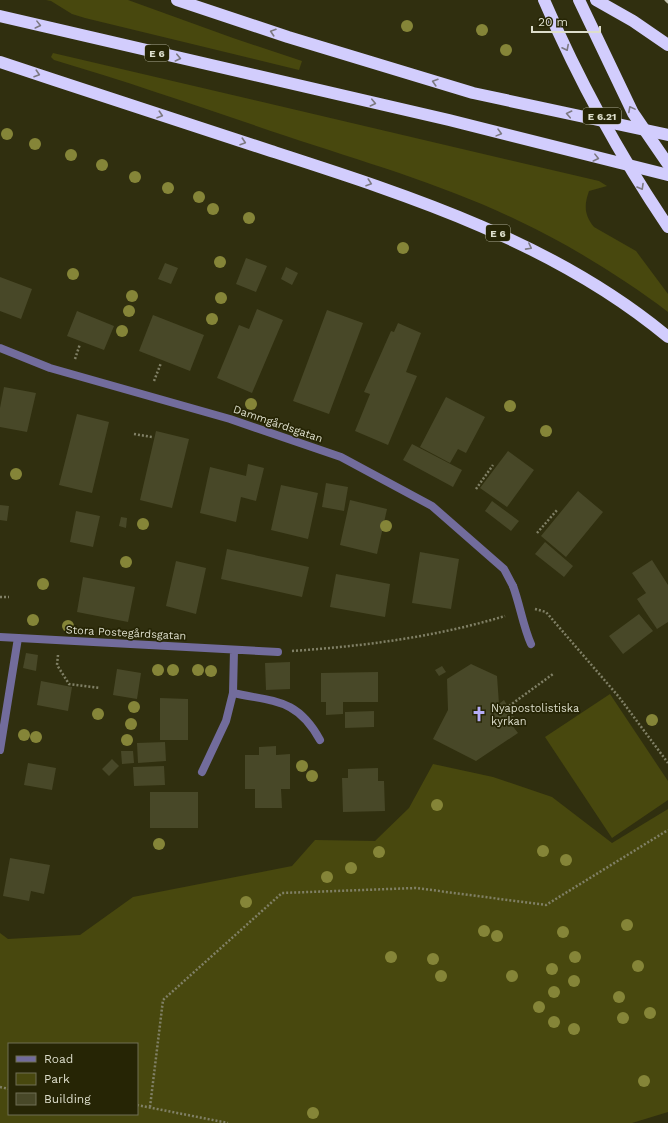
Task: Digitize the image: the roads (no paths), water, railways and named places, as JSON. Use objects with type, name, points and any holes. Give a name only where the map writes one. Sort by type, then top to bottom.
[{"type":"highway","points":[[177,0],[288,37],[472,93],[668,135]]},
{"type":"highway","name":"E 6.21","points":[[544,0],[584,85],[643,190],[668,227]]},
{"type":"highway","name":"E 6.21","points":[[579,0],[633,113],[668,164]]},
{"type":"highway","points":[[596,0],[632,21],[668,45]]},
{"type":"highway","name":"E 6","points":[[0,16],[449,120],[668,175]]},
{"type":"highway","name":"E 6","points":[[0,62],[395,192],[468,220],[524,245],[586,279],[651,322],[668,337]]},
{"type":"street","name":"Dammgårdsgatan","points":[[0,348],[50,368],[230,419],[341,457],[432,506],[504,569],[514,586],[522,611],[525,630],[531,644]]},
{"type":"street","name":"Stora Postegårdsgatan","points":[[0,637],[278,652]]},
{"type":"street","points":[[0,750],[18,638]]},
{"type":"street","points":[[202,772],[226,721],[233,693],[234,650]]},
{"type":"street","points":[[233,693],[267,698],[285,705],[299,713],[312,725],[320,740]]},
{"type":"place","name":"Nyapostolistiska kyrkan","points":[[479,714]]}]
